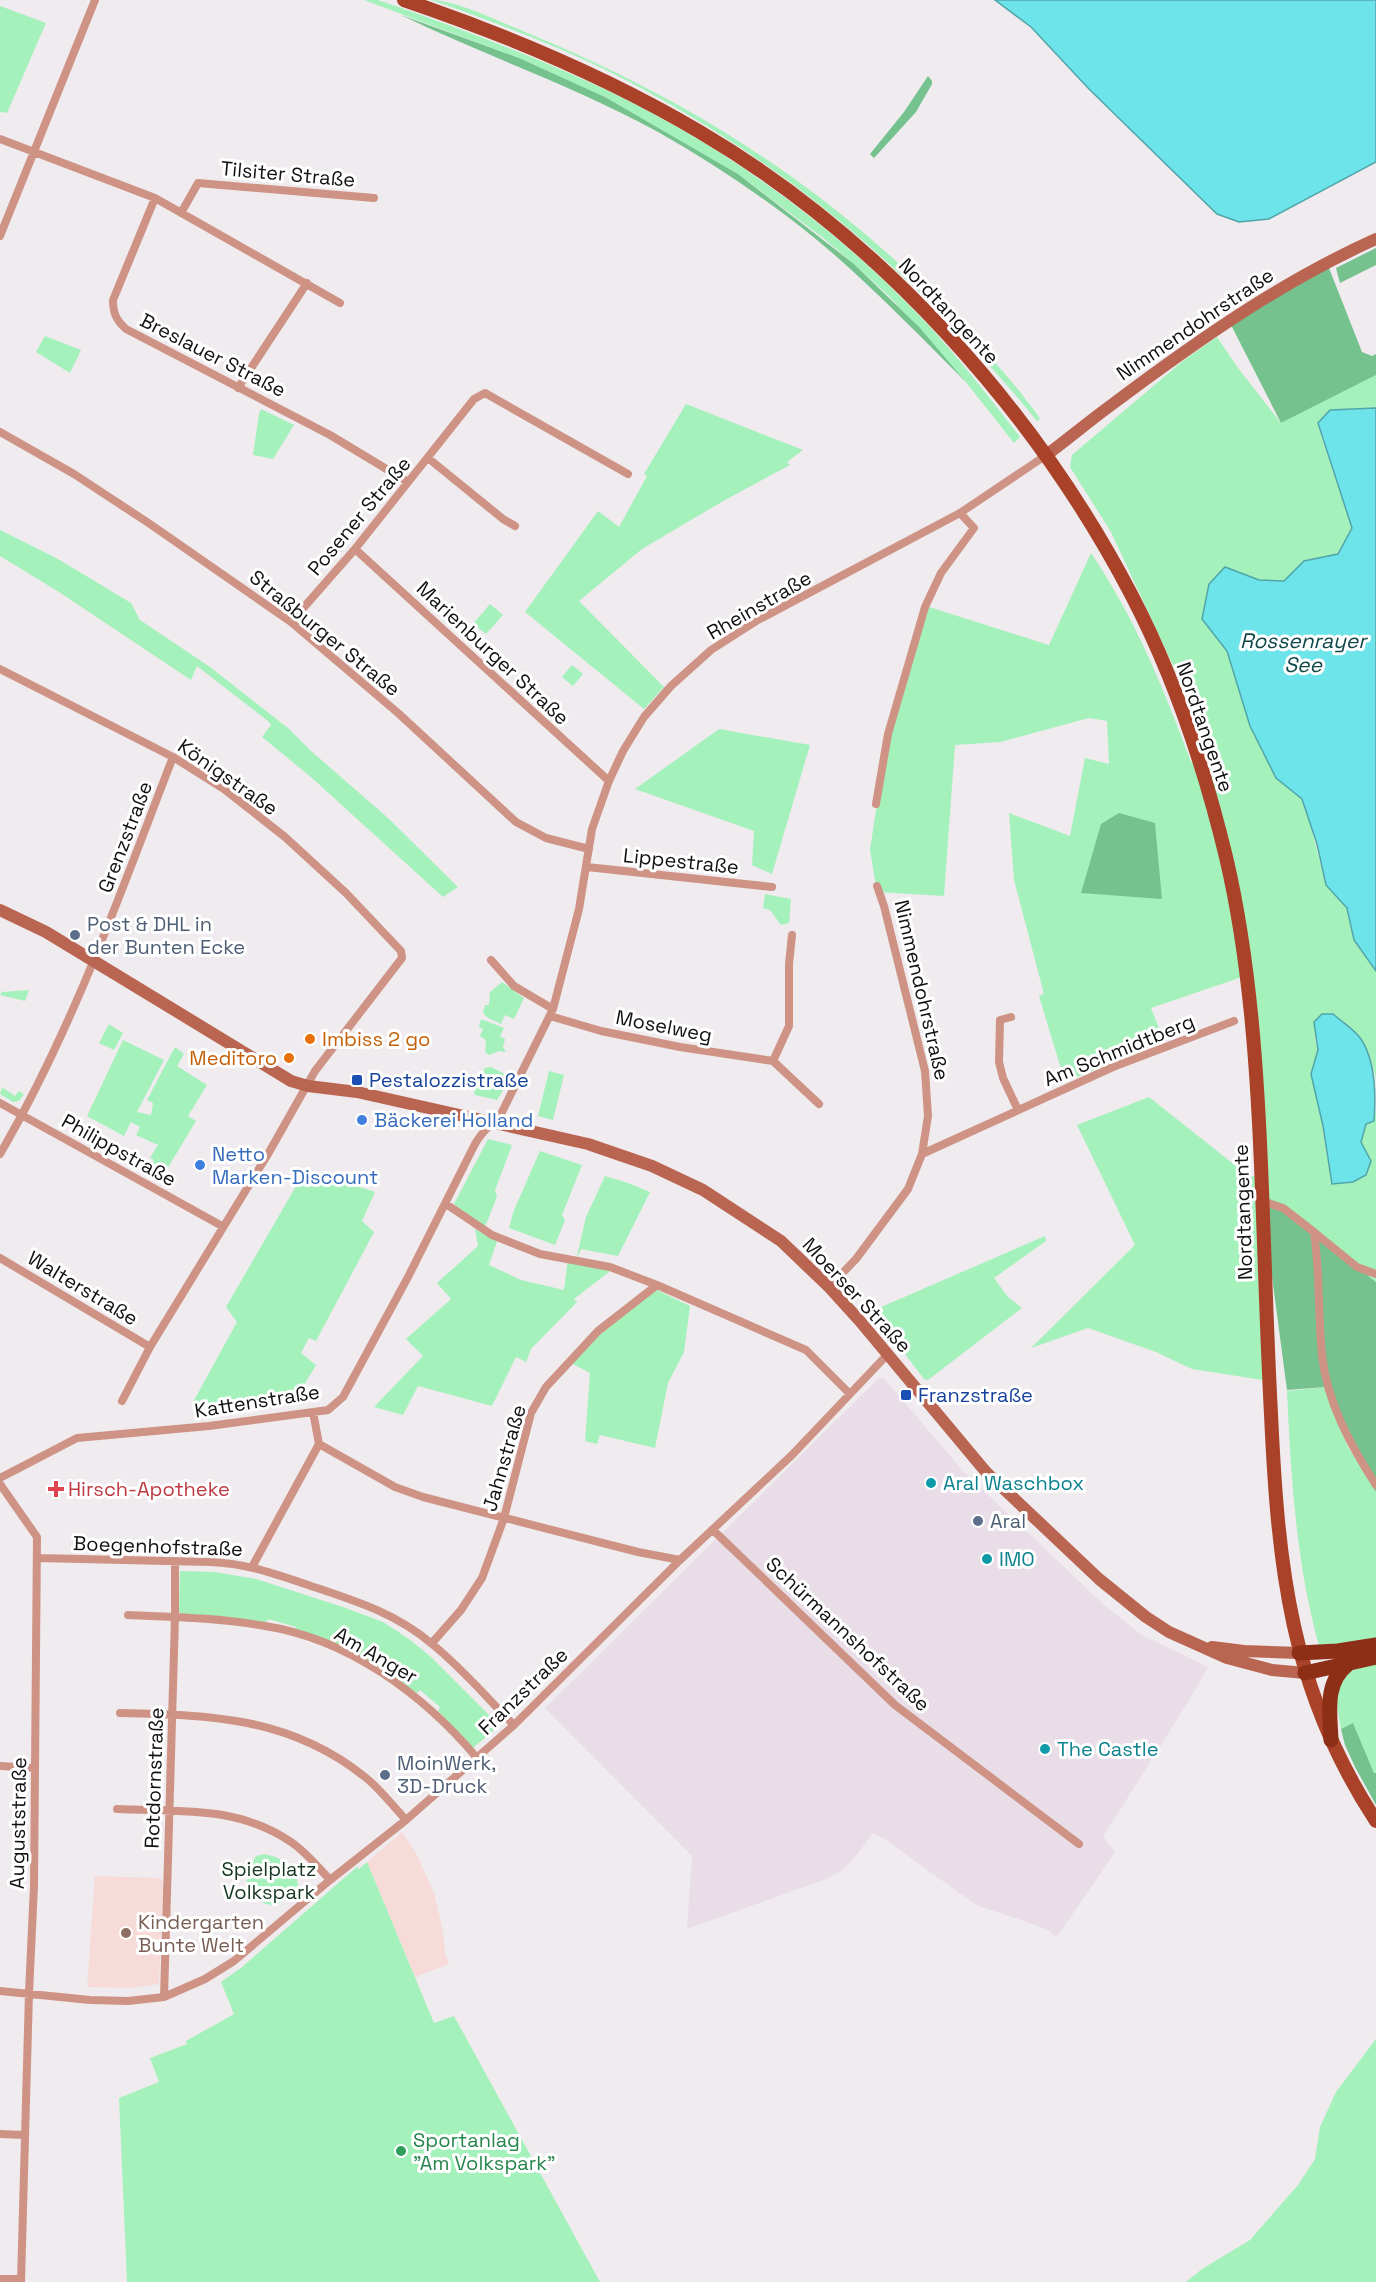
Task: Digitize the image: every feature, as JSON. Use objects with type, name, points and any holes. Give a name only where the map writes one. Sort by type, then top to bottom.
[{"type":"highway","points":[[1299,1653],[1329,1652],[1376,1645]]},
{"type":"highway","points":[[1305,1673],[1376,1657]]},
{"type":"highway","points":[[1331,1740],[1330,1693],[1336,1676],[1348,1664]]},
{"type":"main road","name":"Nordtangente","points":[[404,0],[542,52],[623,89],[703,133],[778,183],[849,238],[911,295],[1000,395],[1099,536],[1133,598],[1175,694],[1200,762],[1226,856],[1238,914],[1255,1060],[1278,1538],[1283,1579],[1305,1673],[1331,1740],[1376,1821]]},
{"type":"street","points":[[0,236],[95,0]]},
{"type":"street","points":[[0,139],[155,198],[340,303]]},
{"type":"street","name":"Tilsiter Straße","points":[[182,213],[198,183],[374,198]]},
{"type":"street","name":"Breslauer Straße","points":[[155,198],[113,300],[113,311],[117,321],[126,329],[330,435],[408,482]]},
{"type":"street","name":"Nimmendohrstraße","points":[[1045,456],[1228,321],[1279,289],[1376,239]]},
{"type":"street","points":[[238,388],[307,283]]},
{"type":"street","name":"Posener Straße","points":[[291,622],[355,549],[474,399],[485,393],[628,474]]},
{"type":"street","name":"Straßburger Straße","points":[[0,432],[74,474],[291,622],[398,713],[516,822],[546,838],[589,849]]},
{"type":"street","name":"Rheinstraße","points":[[494,1122],[509,1100],[551,1012],[579,909],[592,829],[609,781],[623,751],[644,717],[671,686],[711,650],[758,620],[960,513],[1045,456]]},
{"type":"street","name":"Posener Straße","points":[[428,458],[503,519],[515,526]]},
{"type":"street","points":[[876,804],[888,734],[925,606],[942,573],[974,528],[960,513]]},
{"type":"street","name":"Marienburger Straße","points":[[355,549],[609,781]]},
{"type":"street","name":"Königstraße","points":[[0,669],[173,757],[224,789],[285,837],[359,907],[401,951],[402,958],[315,1071],[308,1086]]},
{"type":"street","name":"Grenzstraße","points":[[0,1154],[22,1116],[94,962],[173,757]]},
{"type":"street","name":"Lippestraße","points":[[586,867],[772,887]]},
{"type":"street","name":"Nimmendohrstraße","points":[[829,1287],[856,1259],[908,1189],[922,1154],[928,1116],[925,1071],[877,886]]},
{"type":"street","name":"Moerser Straße","points":[[0,910],[29,922],[291,1081],[308,1086],[357,1092],[588,1144],[652,1166],[703,1190],[781,1241],[829,1287],[986,1472],[1100,1579],[1146,1617],[1188,1641],[1243,1663],[1279,1671],[1305,1673]]},
{"type":"street","points":[[792,935],[789,963],[789,1026],[773,1061],[819,1104]]},
{"type":"street","points":[[492,960],[514,986],[551,1012]]},
{"type":"street","name":"Moselweg","points":[[551,1012],[561,1021],[601,1031],[773,1061]]},
{"type":"street","points":[[1011,1017],[1000,1020],[999,1062],[1003,1078],[1018,1110]]},
{"type":"street","name":"Am Schmidtberg","points":[[922,1154],[1113,1067],[1234,1022]]},
{"type":"street","points":[[122,1401],[150,1347],[308,1086]]},
{"type":"street","name":"Philippstraße","points":[[0,1103],[222,1226]]},
{"type":"street","name":"Kattenstraße","points":[[0,1478],[77,1438],[209,1426],[328,1410],[343,1397],[446,1204],[475,1144],[486,1127],[494,1122]]},
{"type":"street","points":[[1262,1201],[1283,1208],[1357,1267],[1376,1274]]},
{"type":"street","points":[[446,1204],[492,1235],[540,1254],[610,1267],[806,1350],[850,1394]]},
{"type":"street","points":[[1314,1232],[1322,1358],[1344,1430],[1353,1450],[1376,1485]]},
{"type":"street","name":"Walterstraße","points":[[0,1258],[150,1347]]},
{"type":"street","name":"Jahnstraße","points":[[432,1643],[461,1610],[482,1578],[504,1518],[531,1413],[546,1388],[598,1331],[657,1285]]},
{"type":"street","name":"Franzstraße","points":[[0,1991],[120,2001],[164,1996],[206,1979],[234,1961],[406,1820],[514,1725],[680,1560],[792,1455],[887,1355]]},
{"type":"street","points":[[252,1567],[320,1444],[313,1412]]},
{"type":"street","points":[[320,1444],[395,1487],[504,1518],[680,1560]]},
{"type":"street","name":"Auguststraße","points":[[0,1484],[37,1537],[34,1886],[24,2135],[21,2281]]},
{"type":"street","name":"Schürmannshofstraße","points":[[713,1530],[895,1705],[1079,1844]]},
{"type":"street","name":"Boegenhofstraße","points":[[37,1558],[222,1562],[252,1567],[374,1607],[432,1643],[514,1725]]},
{"type":"street","name":"Rotdornstraße","points":[[164,1996],[173,1714],[175,1561]]},
{"type":"street","name":"Am Anger","points":[[128,1615],[266,1626],[293,1633],[342,1652],[380,1671],[412,1693],[453,1729],[477,1758]]},
{"type":"street","name":"Moerser Straße","points":[[1188,1641],[1244,1652],[1299,1653]]},
{"type":"street","points":[[120,1713],[217,1716],[257,1724],[315,1745],[365,1777],[406,1820]]},
{"type":"street","points":[[0,1766],[35,1768]]},
{"type":"street","points":[[117,1809],[218,1813],[260,1825],[291,1842],[330,1880]]},
{"type":"street","points":[[0,2134],[24,2135]]},
{"type":"street","points":[[0,2279],[21,2281]]},
{"type":"shaded area","points":[[883,1377],[962,1470],[1104,1605],[1142,1635],[1208,1667],[1103,1837],[1115,1852],[1057,1937],[1046,1929],[976,1905],[873,1833],[852,1861],[840,1872],[687,1929],[692,1856],[545,1708],[877,1380]]},
{"type":"shaded area","points":[[402,1832],[417,1855],[434,1893],[449,1964],[415,1977],[367,1862]]},
{"type":"shaded area","name":"Kindergarten Bunte Welt","points":[[95,1876],[159,1878],[163,1882],[159,1984],[132,1988],[87,1987]]},
{"type":"green space","points":[[364,0],[378,0],[435,20],[575,76],[644,109],[726,156],[803,211],[875,272],[939,337],[1020,437],[1014,443],[965,381],[890,297],[822,237],[738,174],[605,97],[519,58]]},
{"type":"green space","points":[[431,0],[478,12],[588,59],[706,121],[761,156],[814,193],[916,279],[986,352],[1040,419],[1037,421],[942,315],[892,267],[840,221],[785,179],[668,103],[604,69],[518,32]]},
{"type":"green space","points":[[0,6],[46,23],[7,113],[0,112]]},
{"type":"green space","points":[[401,15],[519,58],[605,97],[738,174],[854,264],[920,328],[965,381],[837,257],[795,222],[728,175],[627,115]]},
{"type":"green space","points":[[928,76],[932,84],[916,112],[874,158],[870,154],[904,112]]},
{"type":"green space","points":[[1376,248],[1376,265],[1340,283],[1336,268]]},
{"type":"green space","points":[[1327,263],[1362,352],[1372,356],[1376,354],[1376,375],[1281,423],[1229,321]]},
{"type":"green space","points":[[45,336],[81,350],[70,373],[36,352]]},
{"type":"green space","points":[[1217,337],[1281,423],[1376,375],[1376,408],[1330,410],[1323,420],[1321,435],[1352,528],[1338,554],[1304,561],[1284,581],[1259,580],[1224,567],[1203,621],[1227,651],[1250,726],[1304,800],[1326,885],[1347,908],[1354,940],[1376,971],[1376,1083],[1375,1074],[1361,1039],[1333,1014],[1315,1039],[1318,1050],[1311,1074],[1332,1184],[1371,1160],[1361,1142],[1366,1124],[1374,1121],[1376,1111],[1376,1282],[1314,1232],[1264,1202],[1269,1381],[1192,1369],[1156,1352],[1088,1328],[1031,1348],[1135,1245],[1077,1125],[1149,1097],[1246,1174],[1262,1179],[1245,976],[1151,1008],[1164,1041],[1065,1082],[1039,996],[1044,994],[1014,880],[1009,813],[1070,836],[1085,758],[1109,764],[1107,721],[1089,718],[1000,742],[955,745],[944,896],[877,892],[870,850],[886,742],[926,606],[1049,645],[1091,553],[1135,628],[1191,762],[1200,762],[1224,846],[1208,759],[1183,687],[1111,532],[1070,467],[1072,455],[1184,360]]},
{"type":"green space","points":[[686,404],[803,450],[787,462],[790,465],[642,549],[579,601],[664,687],[644,709],[525,612],[598,511],[619,527],[647,476],[644,474]]},
{"type":"green space","points":[[261,409],[294,425],[273,459],[253,455]]},
{"type":"green space","points":[[0,530],[58,559],[131,603],[140,620],[210,667],[288,728],[388,818],[458,887],[443,897],[312,778],[262,737],[271,725],[268,721],[197,666],[191,680],[59,592],[0,556]]},
{"type":"green space","points":[[490,604],[503,615],[486,634],[473,624]]},
{"type":"green space","points":[[572,665],[583,674],[573,686],[562,677]]},
{"type":"green space","points":[[719,729],[810,745],[772,874],[752,865],[754,831],[635,789]]},
{"type":"green space","points":[[1119,813],[1155,823],[1162,899],[1081,893],[1101,824]]},
{"type":"green space","points":[[765,894],[791,899],[789,923],[781,925],[770,910],[763,908]]},
{"type":"green space","points":[[502,982],[524,998],[514,1019],[505,1015],[501,1024],[483,1013],[485,1005],[489,1005],[490,992]]},
{"type":"green space","points":[[29,990],[25,1001],[0,995],[2,992]]},
{"type":"green space","points":[[481,1019],[504,1028],[500,1036],[505,1039],[503,1047],[506,1052],[499,1051],[489,1055],[485,1052],[486,1040],[480,1036],[483,1029],[479,1027]]},
{"type":"green space","points":[[109,1024],[123,1033],[114,1050],[99,1043]]},
{"type":"green space","points":[[123,1040],[164,1060],[137,1112],[151,1115],[153,1103],[147,1100],[175,1047],[184,1054],[177,1066],[207,1085],[188,1116],[196,1121],[164,1174],[169,1176],[167,1182],[155,1175],[159,1168],[156,1166],[151,1173],[148,1171],[154,1160],[150,1158],[158,1145],[136,1135],[140,1127],[131,1122],[124,1136],[87,1116]]},
{"type":"green space","points":[[491,1067],[509,1076],[510,1079],[497,1100],[474,1093],[485,1068]]},
{"type":"green space","points":[[549,1071],[564,1075],[553,1120],[538,1116]]},
{"type":"green space","points":[[2,1087],[15,1096],[19,1091],[24,1094],[19,1101],[13,1102],[0,1094]]},
{"type":"green space","points":[[488,1139],[512,1145],[495,1190],[497,1197],[484,1229],[454,1204]]},
{"type":"green space","points":[[540,1151],[582,1165],[562,1215],[565,1220],[555,1245],[509,1228],[514,1210]]},
{"type":"green space","points":[[322,1175],[375,1192],[362,1221],[374,1232],[316,1341],[309,1338],[301,1353],[316,1365],[295,1400],[192,1404],[237,1322],[226,1307],[299,1181]]},
{"type":"green space","points":[[605,1176],[650,1192],[618,1256],[581,1249],[576,1260],[586,1217]]},
{"type":"green space","points":[[1262,1201],[1283,1208],[1376,1282],[1376,1492],[1347,1441],[1325,1387],[1287,1390]]},
{"type":"green space","points":[[475,1229],[497,1241],[489,1265],[521,1280],[564,1290],[568,1259],[614,1268],[574,1299],[577,1302],[531,1349],[526,1362],[516,1357],[492,1406],[418,1386],[403,1415],[374,1407],[423,1356],[406,1339],[451,1299],[437,1283],[478,1246]]},
{"type":"green space","points":[[1045,1236],[1046,1241],[994,1278],[1008,1297],[1022,1308],[928,1380],[924,1379],[872,1311]]},
{"type":"green space","points":[[653,1288],[690,1306],[684,1352],[668,1383],[655,1448],[600,1435],[597,1444],[585,1441],[590,1373],[569,1362]]},
{"type":"green space","points":[[1325,1387],[1348,1447],[1376,1492],[1376,1641],[1320,1649],[1300,1553],[1293,1489],[1287,1391]]},
{"type":"green space","points":[[180,1571],[215,1572],[256,1579],[383,1622],[430,1656],[494,1720],[494,1730],[473,1748],[438,1711],[440,1707],[420,1690],[417,1693],[388,1673],[295,1630],[296,1627],[268,1619],[266,1623],[183,1616],[179,1611]]},
{"type":"green space","points":[[1376,1663],[1376,1773],[1374,1773],[1353,1723],[1341,1729],[1336,1701],[1337,1691],[1348,1673]]},
{"type":"green space","points":[[1353,1723],[1374,1773],[1376,1773],[1376,1805],[1345,1745],[1341,1729]]},
{"type":"green space","name":"Spielplatz Volkspark","points":[[264,1854],[283,1861],[292,1869],[298,1881],[298,1888],[276,1906],[256,1899],[247,1889],[251,1866],[256,1856]]},
{"type":"green space","name":"Sportanlag \"Am Volkspark\"","points":[[367,1862],[434,2023],[454,2016],[600,2282],[127,2282],[119,2098],[159,2082],[150,2058],[187,2044],[186,2041],[234,2014],[221,1982],[242,1967],[358,1866],[358,1870]]},
{"type":"green space","points":[[1376,2039],[1376,2282],[1186,2282],[1202,2269],[1250,2240],[1298,2185],[1315,2159],[1320,2127],[1336,2092]]},
{"type":"water","points":[[995,0],[1376,0],[1376,162],[1269,219],[1239,222],[1217,214],[1089,89],[1031,27]]},
{"type":"water","name":"Rossenrayer See","points":[[1376,408],[1376,971],[1354,940],[1347,908],[1326,885],[1317,844],[1302,799],[1276,778],[1250,726],[1227,651],[1202,619],[1209,584],[1225,567],[1259,580],[1284,581],[1304,561],[1338,554],[1352,528],[1318,423],[1330,410]]},
{"type":"water","points":[[1322,1014],[1333,1014],[1352,1029],[1366,1048],[1372,1068],[1375,1090],[1374,1121],[1366,1124],[1361,1142],[1371,1161],[1366,1175],[1353,1182],[1332,1184],[1323,1126],[1311,1074],[1318,1050],[1314,1022]]},
{"type":"place","name":"Post & DHL in der Bunten Ecke","points":[[75,935]]},
{"type":"place","name":"Imbiss 2 go","points":[[310,1039]]},
{"type":"place","name":"Meditoro","points":[[289,1058]]},
{"type":"place","name":"Pestalozzistraße","points":[[357,1080]]},
{"type":"place","name":"Bäckerei Holland","points":[[362,1120]]},
{"type":"place","name":"Netto Marken-Discount","points":[[200,1165]]},
{"type":"place","name":"Franzstraße","points":[[906,1395]]},
{"type":"place","name":"Aral Waschbox","points":[[931,1483]]},
{"type":"place","name":"Hirsch-Apotheke","points":[[56,1489]]},
{"type":"place","name":"Aral","points":[[978,1521]]},
{"type":"place","name":"IMO","points":[[987,1559]]},
{"type":"place","name":"The Castle","points":[[1045,1749]]},
{"type":"place","name":"MoinWerk, 3D-Druck","points":[[385,1775]]},
{"type":"place","name":"Kindergarten Bunte Welt","points":[[126,1933]]},
{"type":"place","name":"Sportanlag \"Am Volkspark\"","points":[[401,2151]]}]
